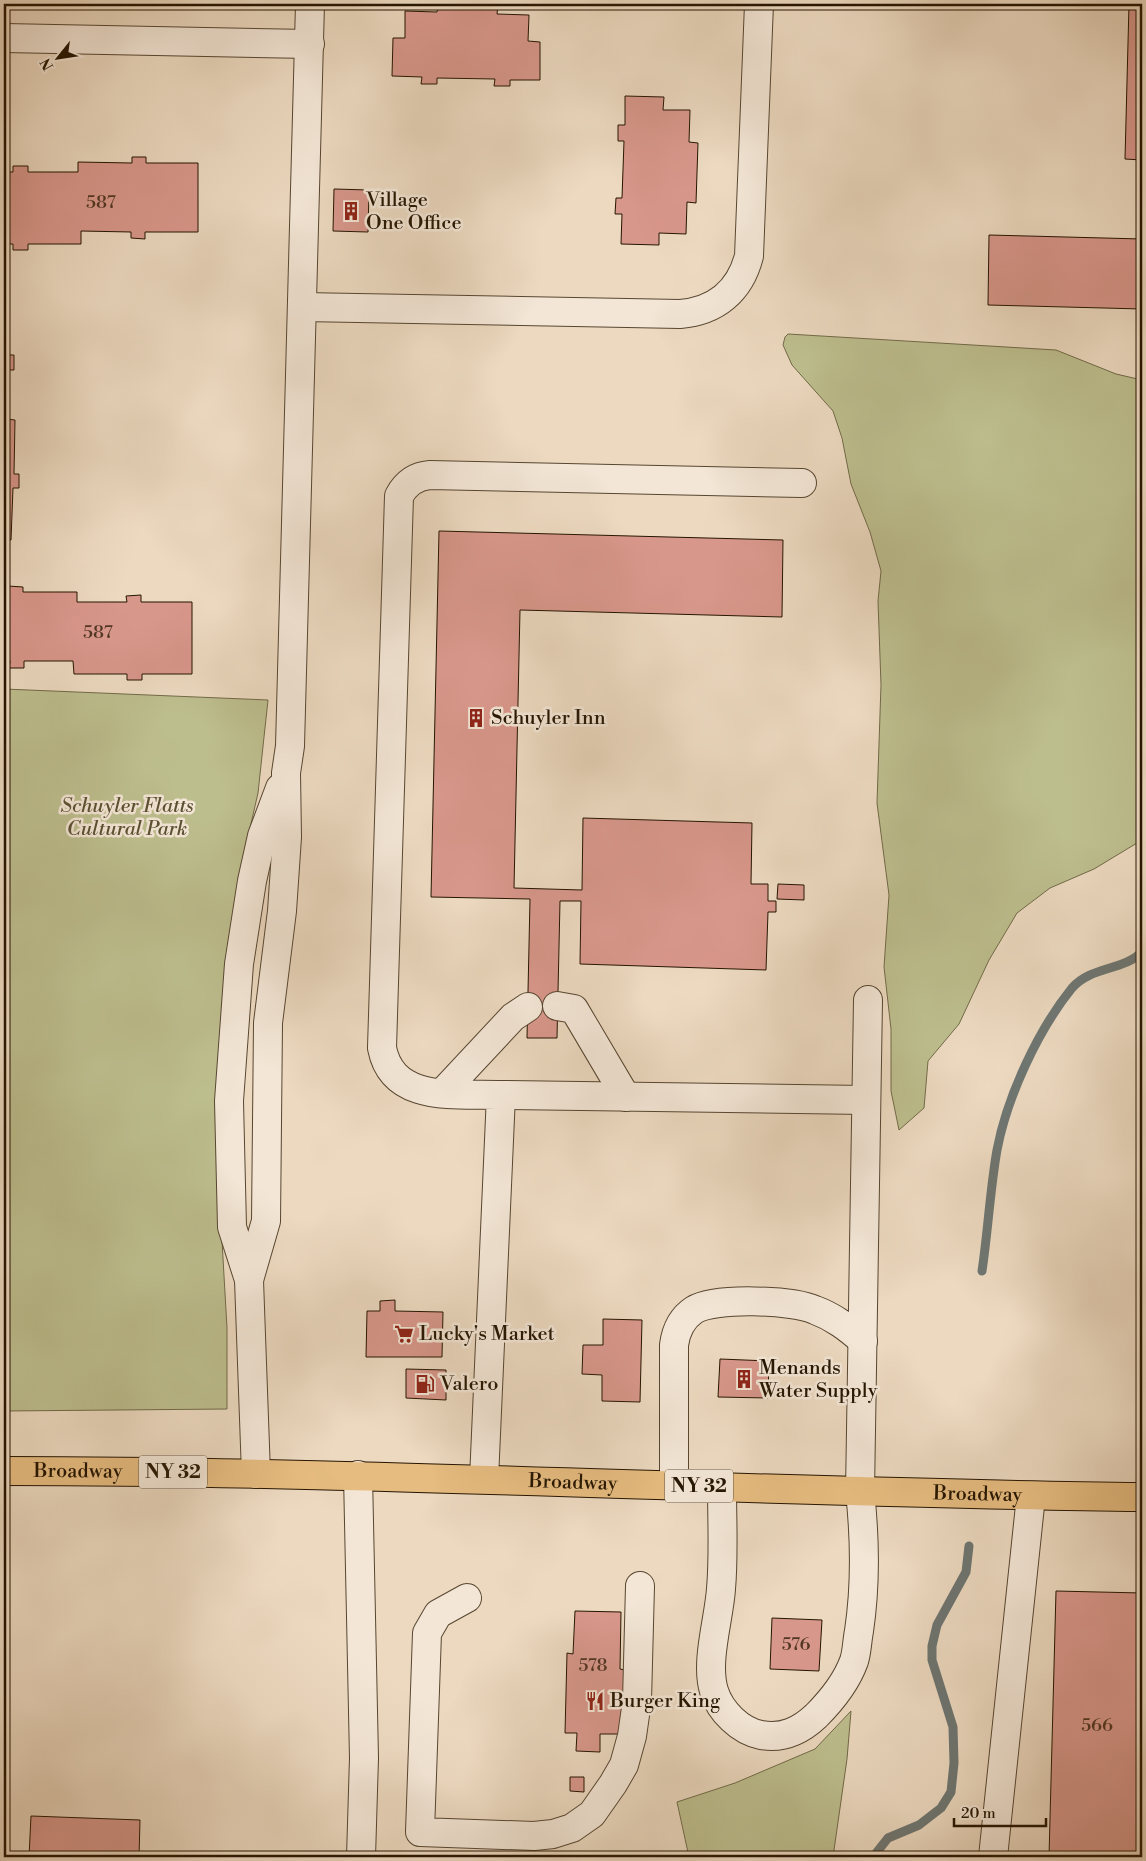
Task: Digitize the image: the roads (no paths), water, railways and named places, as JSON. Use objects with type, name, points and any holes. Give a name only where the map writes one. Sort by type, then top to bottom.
[{"type":"main road","name":"Broadway","points":[[4,1471],[358,1475],[860,1492],[1142,1497]]},
{"type":"lane","points":[[249,1280],[266,1221],[268,1023],[283,892],[287,837],[286,773],[290,746],[310,4]]},
{"type":"lane","points":[[302,307],[680,314],[700,311],[718,304],[738,283],[749,256],[759,4]]},
{"type":"lane","points":[[4,38],[310,44]]},
{"type":"lane","points":[[802,484],[430,475],[414,479],[402,491],[397,506],[382,1048],[387,1063],[402,1082],[415,1090],[442,1093],[866,1100]]},
{"type":"lane","points":[[256,1474],[249,1280],[232,1226],[230,1101],[232,1044],[239,964],[252,881],[262,836],[286,773]]},
{"type":"lane","points":[[722,1487],[721,1589],[713,1654],[712,1683],[718,1701],[730,1717],[748,1730],[771,1736],[791,1734],[809,1723],[838,1692],[855,1659],[864,1599],[864,1529],[860,1492],[868,1000]]},
{"type":"lane","points":[[557,1006],[574,1009],[626,1097]]},
{"type":"lane","points":[[442,1093],[513,1016],[528,1007]]},
{"type":"lane","points":[[484,1479],[501,1095]]},
{"type":"lane","points":[[674,1485],[674,1345],[680,1325],[689,1314],[707,1304],[788,1303],[814,1309],[832,1317],[863,1341]]},
{"type":"lane","points":[[358,1475],[364,1758],[361,1857]]},
{"type":"lane","points":[[992,1857],[1031,1496]]},
{"type":"lane","points":[[467,1598],[438,1614],[427,1634],[420,1832],[534,1836],[561,1832],[580,1823],[601,1803],[624,1765],[632,1736],[636,1701],[640,1586]]},
{"type":"waterway","points":[[982,1271],[997,1150],[1008,1108],[1036,1044],[1059,1005],[1080,981],[1097,972],[1126,963],[1142,952]]},
{"type":"waterway","points":[[873,1857],[888,1838],[919,1825],[941,1808],[951,1792],[954,1763],[953,1727],[932,1660],[932,1646],[937,1625],[966,1572],[969,1546]]},
{"type":"place","name":"Village One Office","points":[[351,211]]},
{"type":"place","name":"Schuyler Inn","points":[[476,718]]},
{"type":"place","name":"Lucky's Market","points":[[404,1334]]},
{"type":"place","name":"Menands Water Supply","points":[[744,1379]]},
{"type":"place","name":"Valero","points":[[425,1384]]},
{"type":"place","name":"Burger King","points":[[595,1701]]},
{"type":"park label","name":"Schuyler Flatts Cultural Park","points":[[127,818]]}]
